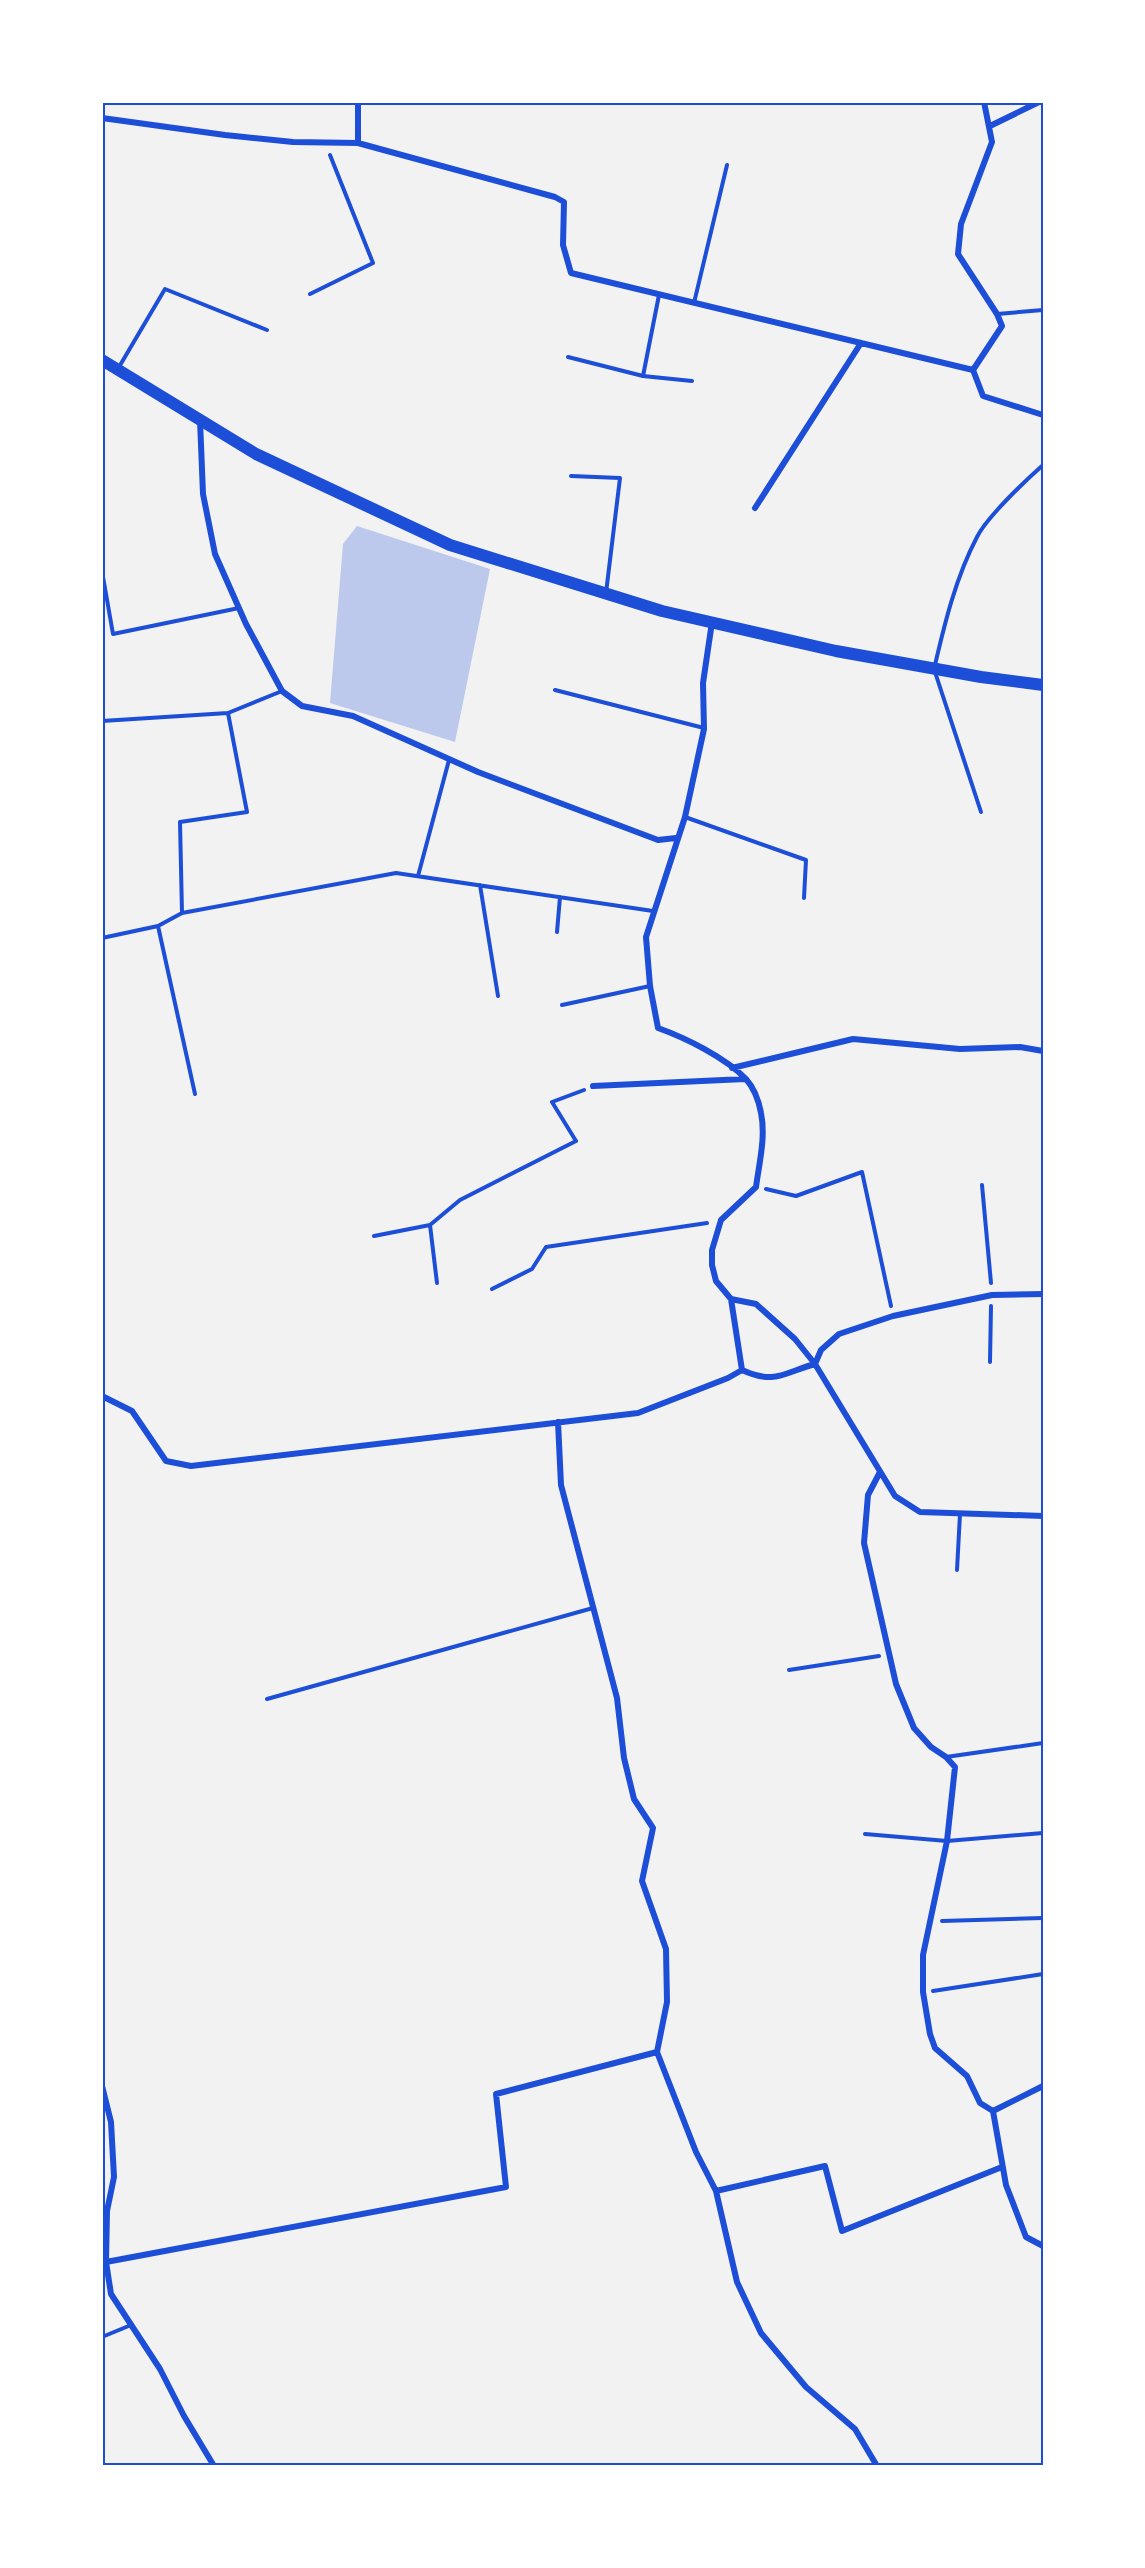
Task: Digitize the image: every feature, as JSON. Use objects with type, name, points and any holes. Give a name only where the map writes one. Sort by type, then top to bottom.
[{"type":"main road","points":[[102,360],[256,454],[450,545],[663,611],[836,651],[934,669],[1043,685]]},
{"type":"street","points":[[358,102],[358,143]]},
{"type":"street","points":[[974,370],[1002,326],[997,314],[957,254],[961,224],[992,142],[984,102]]},
{"type":"street","points":[[990,126],[1039,102]]},
{"type":"street","points":[[102,118],[225,135],[325,143],[358,143],[555,197],[564,202],[563,245],[571,273],[974,370]]},
{"type":"street","points":[[755,508],[861,343]]},
{"type":"street","points":[[974,370],[983,396],[1043,415]]},
{"type":"street","points":[[200,420],[203,494],[215,554],[239,608],[282,691],[302,706],[352,716],[450,759],[658,840],[676,838]]},
{"type":"street","points":[[712,622],[703,683],[704,729],[685,817],[676,838],[646,936],[650,986],[658,1028],[678,1035],[746,1079],[754,1091],[761,1115],[762,1138],[756,1187],[721,1220],[712,1250],[712,1265],[716,1281],[731,1299],[742,1370]]},
{"type":"street","points":[[732,1068],[853,1039],[960,1049],[1020,1047],[1043,1051]]},
{"type":"street","points":[[593,1086],[746,1079]]},
{"type":"street","points":[[815,1364],[821,1350],[839,1334],[893,1316],[992,1295],[1043,1294]]},
{"type":"street","points":[[731,1299],[756,1304],[781,1324],[815,1364],[895,1496],[920,1512],[1043,1516]]},
{"type":"street","points":[[742,1370],[759,1377],[777,1378],[792,1370],[815,1364]]},
{"type":"street","points":[[102,1396],[132,1411],[166,1461],[191,1466],[638,1413],[728,1378],[742,1370]]},
{"type":"street","points":[[558,1422],[561,1485],[617,1698],[624,1758],[634,1799],[653,1828],[642,1881],[666,1950],[667,2002],[657,2052],[696,2152],[716,2191],[737,2282],[761,2333],[806,2387],[855,2429],[877,2466]]},
{"type":"street","points":[[880,1472],[868,1496],[864,1543],[896,1684],[914,1728],[931,1747],[946,1757],[955,1767],[947,1841],[923,1955],[923,1992],[930,2034],[935,2048],[967,2076],[980,2103],[993,2111],[1006,2185],[1026,2237],[1043,2246]]},
{"type":"street","points":[[106,2262],[506,2187],[496,2094],[657,2052]]},
{"type":"street","points":[[102,2086],[111,2122],[114,2177],[104,2212],[106,2262],[111,2294],[160,2369],[184,2416],[214,2466]]},
{"type":"street","points":[[993,2111],[1043,2086]]},
{"type":"street","points":[[716,2191],[825,2166],[842,2231],[1002,2167]]},
{"type":"lane","points":[[693,304],[727,165]]},
{"type":"lane","points":[[117,370],[165,289],[267,330]]},
{"type":"lane","points":[[643,376],[659,296]]},
{"type":"lane","points":[[997,314],[1043,310]]},
{"type":"lane","points":[[568,357],[643,376],[692,381]]},
{"type":"lane","points":[[981,812],[934,669],[950,603],[978,535],[1023,483],[1043,465]]},
{"type":"lane","points":[[571,476],[620,478],[606,594]]},
{"type":"lane","points":[[102,571],[113,634],[239,608]]},
{"type":"lane","points":[[555,690],[704,729]]},
{"type":"lane","points":[[102,721],[228,713],[282,691]]},
{"type":"lane","points":[[182,913],[180,822],[248,812],[228,713]]},
{"type":"lane","points":[[418,876],[450,759]]},
{"type":"lane","points":[[685,817],[806,860],[804,898]]},
{"type":"lane","points":[[102,938],[158,926],[182,913],[396,873],[653,911]]},
{"type":"lane","points":[[480,885],[498,996]]},
{"type":"lane","points":[[557,932],[560,897]]},
{"type":"lane","points":[[158,926],[195,1094]]},
{"type":"lane","points":[[562,1005],[650,986]]},
{"type":"lane","points":[[957,1570],[960,1513]]},
{"type":"lane","points":[[267,1699],[593,1608]]},
{"type":"lane","points":[[946,1757],[1043,1743]]},
{"type":"lane","points":[[865,1834],[947,1841],[1043,1833]]},
{"type":"lane","points":[[102,2337],[131,2325]]},
{"type":"path","points":[[310,294],[373,262],[325,143]]},
{"type":"path","points":[[374,1236],[430,1225],[460,1200],[576,1141],[552,1102],[593,1086]]},
{"type":"path","points":[[756,1187],[796,1196],[862,1172],[893,1316]]},
{"type":"path","points":[[982,1185],[992,1295],[990,1362]]},
{"type":"path","points":[[492,1289],[532,1269],[546,1247],[721,1220]]},
{"type":"path","points":[[430,1225],[436,1283]]},
{"type":"path","points":[[789,1670],[891,1654]]},
{"type":"path","points":[[930,1922],[1043,1918]]},
{"type":"path","points":[[923,1992],[1043,1974]]},
{"type":"building","points":[[357,526],[490,569],[455,742],[330,703],[343,544]]}]
